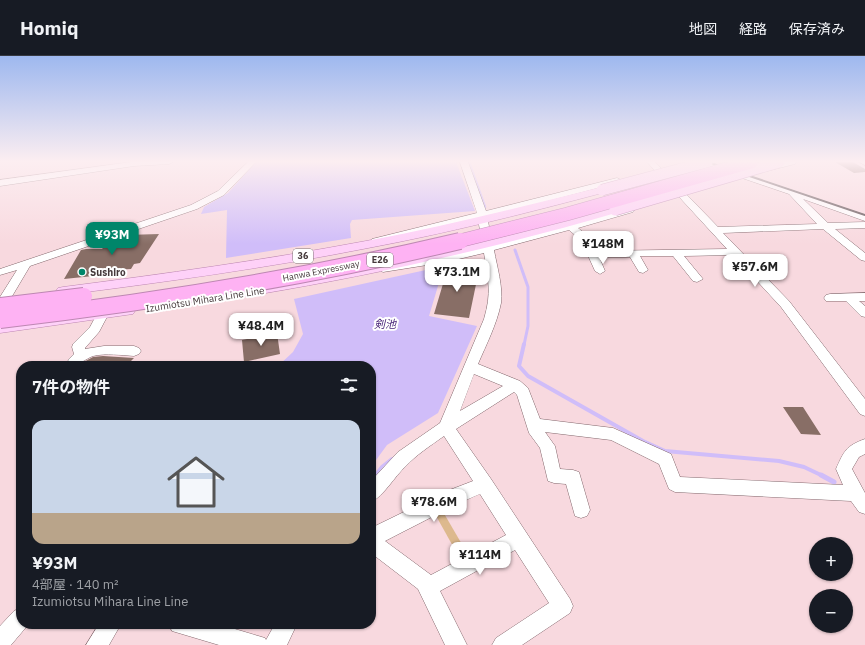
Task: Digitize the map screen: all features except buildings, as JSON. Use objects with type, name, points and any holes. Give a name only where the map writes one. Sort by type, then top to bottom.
[{"type":"highway","name":"Hanwa Expressway","points":[[2,301],[196,282],[454,234],[631,189]]},
{"type":"highway","name":"Hanwa Expressway","points":[[0,321],[192,293],[382,259],[606,204],[656,189]]},
{"type":"main road","name":"36","points":[[2,301],[180,276],[367,245],[604,189]]},
{"type":"main road","name":"Izumiotsu Mihara Line Line","points":[[0,328],[102,316],[272,289],[488,247],[685,189]]},
{"type":"street","points":[[0,272],[194,207],[221,193],[225,189]]},
{"type":"street","points":[[446,427],[471,367],[495,302],[495,286],[483,217],[473,189]]},
{"type":"street","points":[[483,217],[575,189]]},
{"type":"street","points":[[676,189],[737,252],[798,319],[831,366],[865,410]]},
{"type":"street","points":[[488,247],[571,227],[698,189]]},
{"type":"street","points":[[783,189],[865,218]]},
{"type":"street","points":[[791,192],[824,226],[865,258]]},
{"type":"street","points":[[715,230],[865,225]]},
{"type":"street","points":[[571,227],[585,238],[600,271]]},
{"type":"street","points":[[852,248],[865,248]]},
{"type":"street","points":[[593,254],[737,252]]},
{"type":"street","points":[[633,253],[643,270]]},
{"type":"street","points":[[676,253],[697,279]]},
{"type":"street","points":[[0,321],[2,301],[26,264]]},
{"type":"street","points":[[848,297],[865,314]]},
{"type":"street","points":[[830,298],[865,297]]},
{"type":"street","points":[[102,316],[95,329],[78,347],[78,358],[112,349],[134,351]]},
{"type":"street","points":[[471,367],[515,385],[523,392],[537,433],[547,446],[554,476],[573,477],[581,510]]},
{"type":"street","points":[[376,488],[389,471],[404,457],[446,427],[515,385]]},
{"type":"street","points":[[534,424],[613,434],[665,459],[675,484],[854,493]]},
{"type":"street","points":[[446,427],[485,484],[517,538],[563,606],[503,645]]},
{"type":"street","points":[[865,446],[853,452],[844,469],[854,493],[865,506]]},
{"type":"street","points":[[376,536],[453,497],[485,484]]},
{"type":"street","points":[[428,587],[517,538]]},
{"type":"street","points":[[376,546],[425,582],[456,645]]},
{"type":"street","points":[[0,641],[16,623]]},
{"type":"street","points":[[96,645],[107,629]]},
{"type":"street","points":[[198,629],[258,645]]},
{"type":"street","points":[[275,645],[284,629]]},
{"type":"shaded area","points":[[442,510],[467,553],[459,557],[435,514]]},
{"type":"water","points":[[231,189],[467,189],[475,211],[352,220],[350,224],[351,238],[226,258],[227,210],[201,214],[204,207],[228,193]]},
{"type":"water","name":"剣池","points":[[444,266],[429,316],[477,326],[438,413],[387,445],[376,460],[376,361],[283,361],[293,352],[303,334],[294,299]]},
{"type":"waterway","points":[[479,189],[485,207]]},
{"type":"waterway","points":[[515,250],[528,287],[528,326],[524,345]]},
{"type":"waterway","points":[[524,344],[519,366],[528,376],[643,441],[665,451],[779,461],[804,467],[822,475]]},
{"type":"waterway","points":[[376,475],[382,467],[392,459]]},
{"type":"waterway","points":[[822,475],[834,482]]},
{"type":"railway","points":[[789,189],[865,215]]},
{"type":"place","name":"Sushiro","points":[[82,272]]}]
